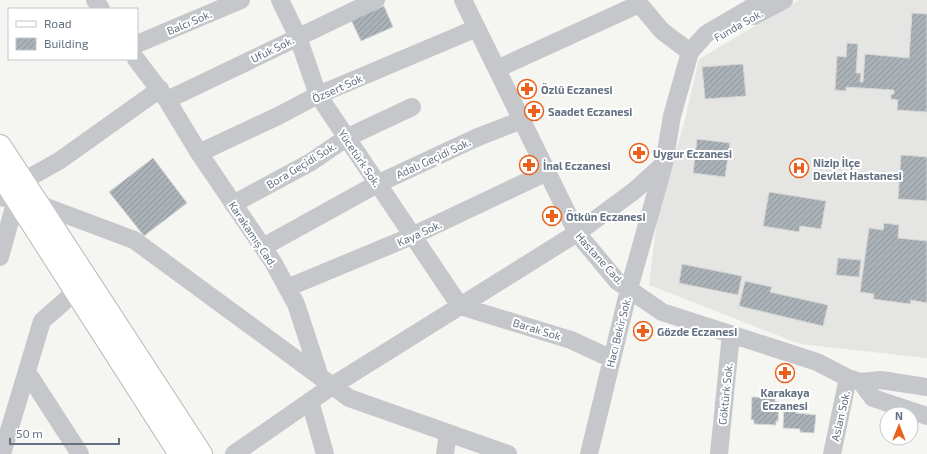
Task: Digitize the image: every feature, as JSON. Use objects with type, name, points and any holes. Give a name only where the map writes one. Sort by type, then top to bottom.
[{"type":"main road","points":[[0,146],[13,193]]},
{"type":"main road","points":[[0,173],[180,454]]},
{"type":"main road","points":[[13,193],[38,204],[201,454]]},
{"type":"street","name":"Balcı Sok.","points":[[138,44],[242,0]]},
{"type":"street","name":"Yücetürk Sok.","points":[[280,0],[298,36],[318,95],[460,306]]},
{"type":"street","name":"Ufuk Sok.","points":[[13,193],[59,161],[164,95],[376,0]]},
{"type":"street","name":"Hastane Cad.","points":[[463,0],[577,233],[617,281],[662,312],[817,362],[854,380]]},
{"type":"street","name":"Funda Sok.","points":[[694,48],[706,34],[764,0]]},
{"type":"street","name":"Funda Sok.","points":[[694,48],[712,40],[784,0]]},
{"type":"street","points":[[497,69],[638,2],[662,31],[694,48]]},
{"type":"street","name":"Özsert Sok","points":[[199,153],[278,116],[318,95],[477,28]]},
{"type":"street","name":"Hacı Bekir Sok.","points":[[588,454],[629,289],[664,164],[672,116],[694,48]]},
{"type":"street","name":"Karakamış Cad.","points":[[137,60],[164,95],[199,153],[263,247],[296,304],[326,381]]},
{"type":"street","name":"Bora Geçidi Sok.","points":[[233,204],[311,162],[346,138],[412,107]]},
{"type":"street","name":"Adalı Geçidi Sok.","points":[[263,247],[378,184],[478,137],[522,120]]},
{"type":"street","points":[[234,454],[310,400],[326,381],[460,306],[577,233],[634,191],[664,164]]},
{"type":"street","name":"Kaya Sok.","points":[[287,288],[412,236],[547,172]]},
{"type":"street","points":[[0,257],[13,193]]},
{"type":"street","points":[[38,204],[134,240],[349,398],[508,454]]},
{"type":"street","points":[[2,454],[42,321],[75,292]]},
{"type":"street","name":"Barak Sok","points":[[460,306],[571,340],[612,359]]},
{"type":"street","name":"Göktürk Sok.","points":[[719,454],[731,334]]},
{"type":"street","points":[[27,372],[80,454]]},
{"type":"street","points":[[854,380],[881,380],[927,387]]},
{"type":"street","points":[[854,380],[873,398],[927,416]]},
{"type":"street","name":"Aslan Sok.","points":[[832,454],[854,380]]},
{"type":"street","points":[[310,400],[325,454]]},
{"type":"street","points":[[444,454],[448,433]]},
{"type":"shaded area","name":"Nizip İlçe Devlet Hastanesi","points":[[799,0],[927,0],[927,358],[800,344],[649,285],[658,212],[684,123],[699,59]]},
{"type":"building","points":[[384,6],[393,27],[361,41],[351,20]]},
{"type":"building","points":[[912,13],[927,14],[927,112],[897,110],[898,100],[891,99],[891,94],[894,94],[894,90],[846,87],[846,91],[835,90],[837,56],[846,57],[847,43],[858,44],[856,73],[861,73],[860,82],[863,82],[865,54],[909,58]]},
{"type":"building","points":[[743,64],[746,96],[705,99],[702,67]]},
{"type":"building","points":[[697,139],[730,143],[725,177],[693,173]]},
{"type":"building","points":[[901,155],[927,157],[927,201],[898,199]]},
{"type":"building","points":[[153,158],[187,203],[144,236],[109,192]]},
{"type":"building","points":[[769,192],[826,201],[821,229],[800,226],[799,232],[763,226]]},
{"type":"building","points":[[884,223],[899,225],[898,238],[927,241],[927,303],[911,300],[910,304],[873,299],[874,294],[860,292],[869,228],[883,230]]},
{"type":"building","points":[[838,258],[861,260],[859,277],[836,275]]},
{"type":"building","points":[[682,264],[742,276],[738,295],[679,283]]},
{"type":"building","points":[[745,281],[772,287],[770,292],[828,305],[823,326],[739,306]]},
{"type":"building","points":[[752,397],[775,398],[775,402],[779,402],[778,421],[776,421],[776,425],[754,424],[754,420],[751,420]]},
{"type":"building","points":[[784,407],[796,408],[796,413],[816,415],[814,433],[800,432],[800,429],[783,428]]},
{"type":"place","name":"Özlü Eczanesi","points":[[527,89]]},
{"type":"place","name":"Saadet Eczanesi","points":[[534,111]]},
{"type":"place","name":"Uygur Eczanesi","points":[[639,153]]},
{"type":"place","name":"İnal Eczanesi","points":[[529,165]]},
{"type":"place","name":"Nizip İlçe Devlet Hastanesi","points":[[799,168]]},
{"type":"place","name":"Ötkün Eczanesi","points":[[552,216]]},
{"type":"place","name":"Gözde Eczanesi","points":[[643,331]]},
{"type":"place","name":"Karakaya Eczanesi","points":[[785,373]]}]
